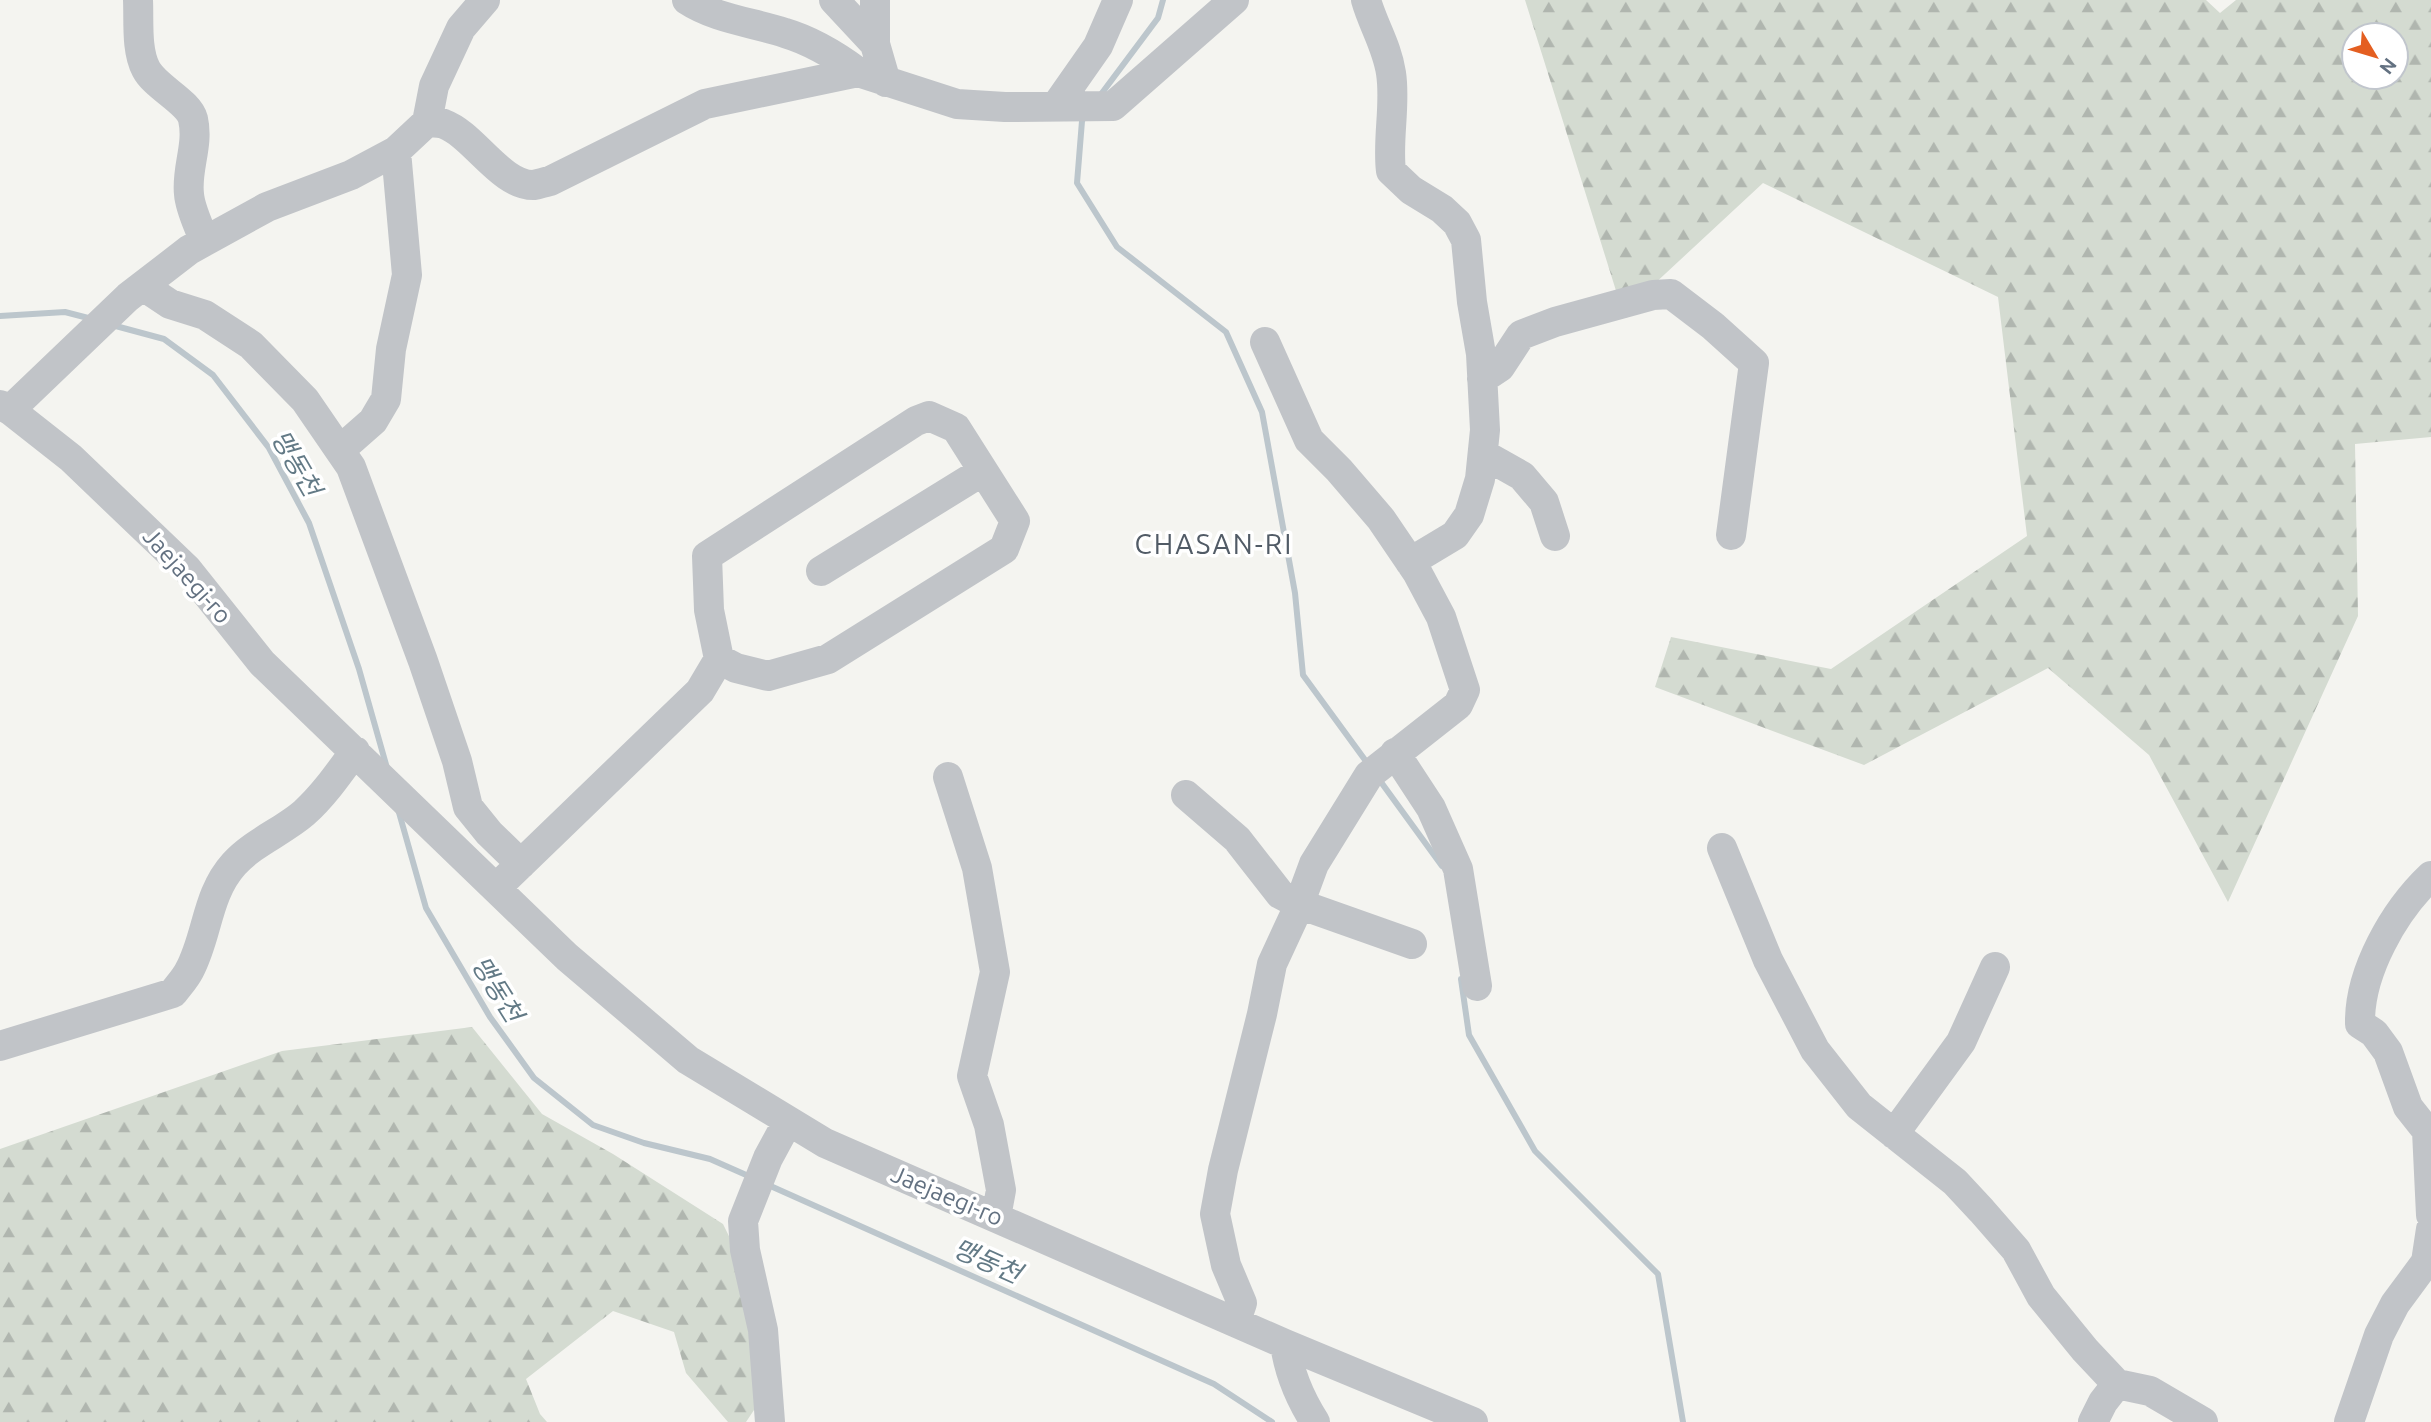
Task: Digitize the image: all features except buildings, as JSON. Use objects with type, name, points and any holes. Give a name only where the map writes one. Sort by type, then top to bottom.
[{"type":"street","points":[[138,0],[140,47],[146,69],[192,116],[196,136],[189,176],[189,196],[204,240]]},
{"type":"street","points":[[5,407],[72,353],[135,292],[204,240],[267,207],[351,175],[396,151],[427,122],[434,86],[450,51],[461,28],[485,0]]},
{"type":"street","points":[[687,0],[703,10],[788,33],[833,52],[858,72],[886,82],[957,104],[1005,107],[1113,106],[1234,0]]},
{"type":"street","points":[[834,0],[875,44]]},
{"type":"street","points":[[875,0],[875,44],[886,82]]},
{"type":"street","points":[[1066,107],[1098,46],[1118,0]]},
{"type":"street","points":[[1366,0],[1384,43],[1391,75],[1388,148],[1391,171],[1411,190],[1442,209],[1457,223],[1466,240],[1472,302],[1481,354],[1485,430],[1480,479],[1469,515],[1455,535],[1410,562]]},
{"type":"street","points":[[427,122],[443,124],[466,139],[504,172],[520,182],[534,185],[550,181],[705,104],[858,72]]},
{"type":"street","points":[[340,450],[373,421],[386,399],[391,349],[407,275],[396,151]]},
{"type":"street","points":[[135,292],[205,316],[251,345],[305,400],[340,450],[351,467],[423,661],[457,761],[468,807],[489,833],[521,864]]},
{"type":"street","points":[[1482,379],[1500,367],[1521,335],[1555,322],[1653,295],[1671,294],[1713,326],[1754,363],[1731,535]]},
{"type":"street","points":[[1236,1321],[1242,1303],[1226,1265],[1216,1213],[1223,1170],[1272,964],[1314,864],[1383,763],[1458,705],[1465,690],[1441,617],[1410,562],[1381,519],[1309,440],[1265,342]]},
{"type":"street","name":"Jaejaegi-ro","points":[[5,407],[71,458],[187,569],[262,663],[567,957],[688,1060],[825,1143],[1285,1344],[1473,1422]]},
{"type":"street","points":[[489,881],[521,864],[700,691],[719,659],[709,610],[707,556],[916,421],[929,416],[956,428],[1015,521],[1004,549],[828,659],[768,676],[736,668],[719,659]]},
{"type":"street","points":[[1483,454],[1522,476],[1544,502],[1555,536]]},
{"type":"street","points":[[821,571],[983,471]]},
{"type":"street","points":[[0,1046],[173,993],[188,972],[202,939],[211,902],[234,864],[258,844],[303,814],[359,755]]},
{"type":"street","points":[[1383,763],[1432,808],[1458,869],[1476,986]]},
{"type":"street","points":[[948,777],[977,868],[995,972],[972,1076],[989,1125],[1001,1191],[996,1217]]},
{"type":"street","points":[[1186,795],[1237,839],[1280,894],[1299,904],[1412,944]]},
{"type":"street","points":[[1722,848],[1768,960],[1815,1050],[1859,1106],[1955,1182],[1983,1211],[2016,1250],[2041,1296],[2085,1350],[2118,1384],[2150,1391],[2203,1422]]},
{"type":"street","points":[[2431,876],[2411,894],[2377,953],[2360,1003],[2360,1024],[2374,1033],[2388,1052],[2408,1107],[2427,1131],[2431,1215]]},
{"type":"street","points":[[1894,1134],[1961,1042],[1995,967]]},
{"type":"street","points":[[770,1422],[763,1330],[745,1250],[743,1221],[768,1158],[788,1121]]},
{"type":"street","points":[[2349,1422],[2379,1335],[2395,1304],[2426,1262],[2431,1229]]},
{"type":"street","points":[[1184,1298],[1209,1283],[1226,1265]]},
{"type":"street","points":[[1285,1344],[1289,1369],[1300,1399],[1315,1422]]},
{"type":"street","points":[[2093,1422],[2118,1384]]},
{"type":"green space","points":[[1525,0],[2206,0],[2220,13],[2236,0],[2431,0],[2431,437],[2355,444],[2358,616],[2228,902],[2149,755],[2048,668],[1864,765],[1655,687],[1671,637],[1831,669],[2027,536],[1998,297],[1763,183],[1623,313]]},
{"type":"green space","points":[[472,1027],[542,1114],[613,1154],[723,1224],[752,1283],[758,1404],[746,1422],[728,1422],[686,1373],[674,1332],[613,1311],[526,1379],[540,1414],[547,1422],[0,1422],[0,1149],[282,1051]]},
{"type":"waterway","points":[[1099,97],[1158,18],[1163,0]]},
{"type":"waterway","points":[[1084,117],[1077,183],[1117,247],[1226,332],[1262,412],[1295,593],[1303,675],[1368,764]]},
{"type":"waterway","name":"맹동천","points":[[0,316],[65,312],[92,319]]},
{"type":"waterway","name":"맹동천","points":[[112,325],[164,339],[213,375],[269,448],[309,523],[359,669],[387,768]]},
{"type":"waterway","points":[[1378,778],[1442,866]]},
{"type":"waterway","name":"맹동천","points":[[398,809],[426,908],[490,1017],[534,1078],[593,1125],[644,1143],[710,1159],[753,1178]]},
{"type":"waterway","points":[[1461,979],[1469,1035],[1535,1151],[1658,1274],[1683,1422]]},
{"type":"waterway","name":"맹동천","points":[[766,1184],[1214,1384],[1272,1422]]},
{"type":"district","name":"CHASAN-RI","points":[[1214,544]]}]
